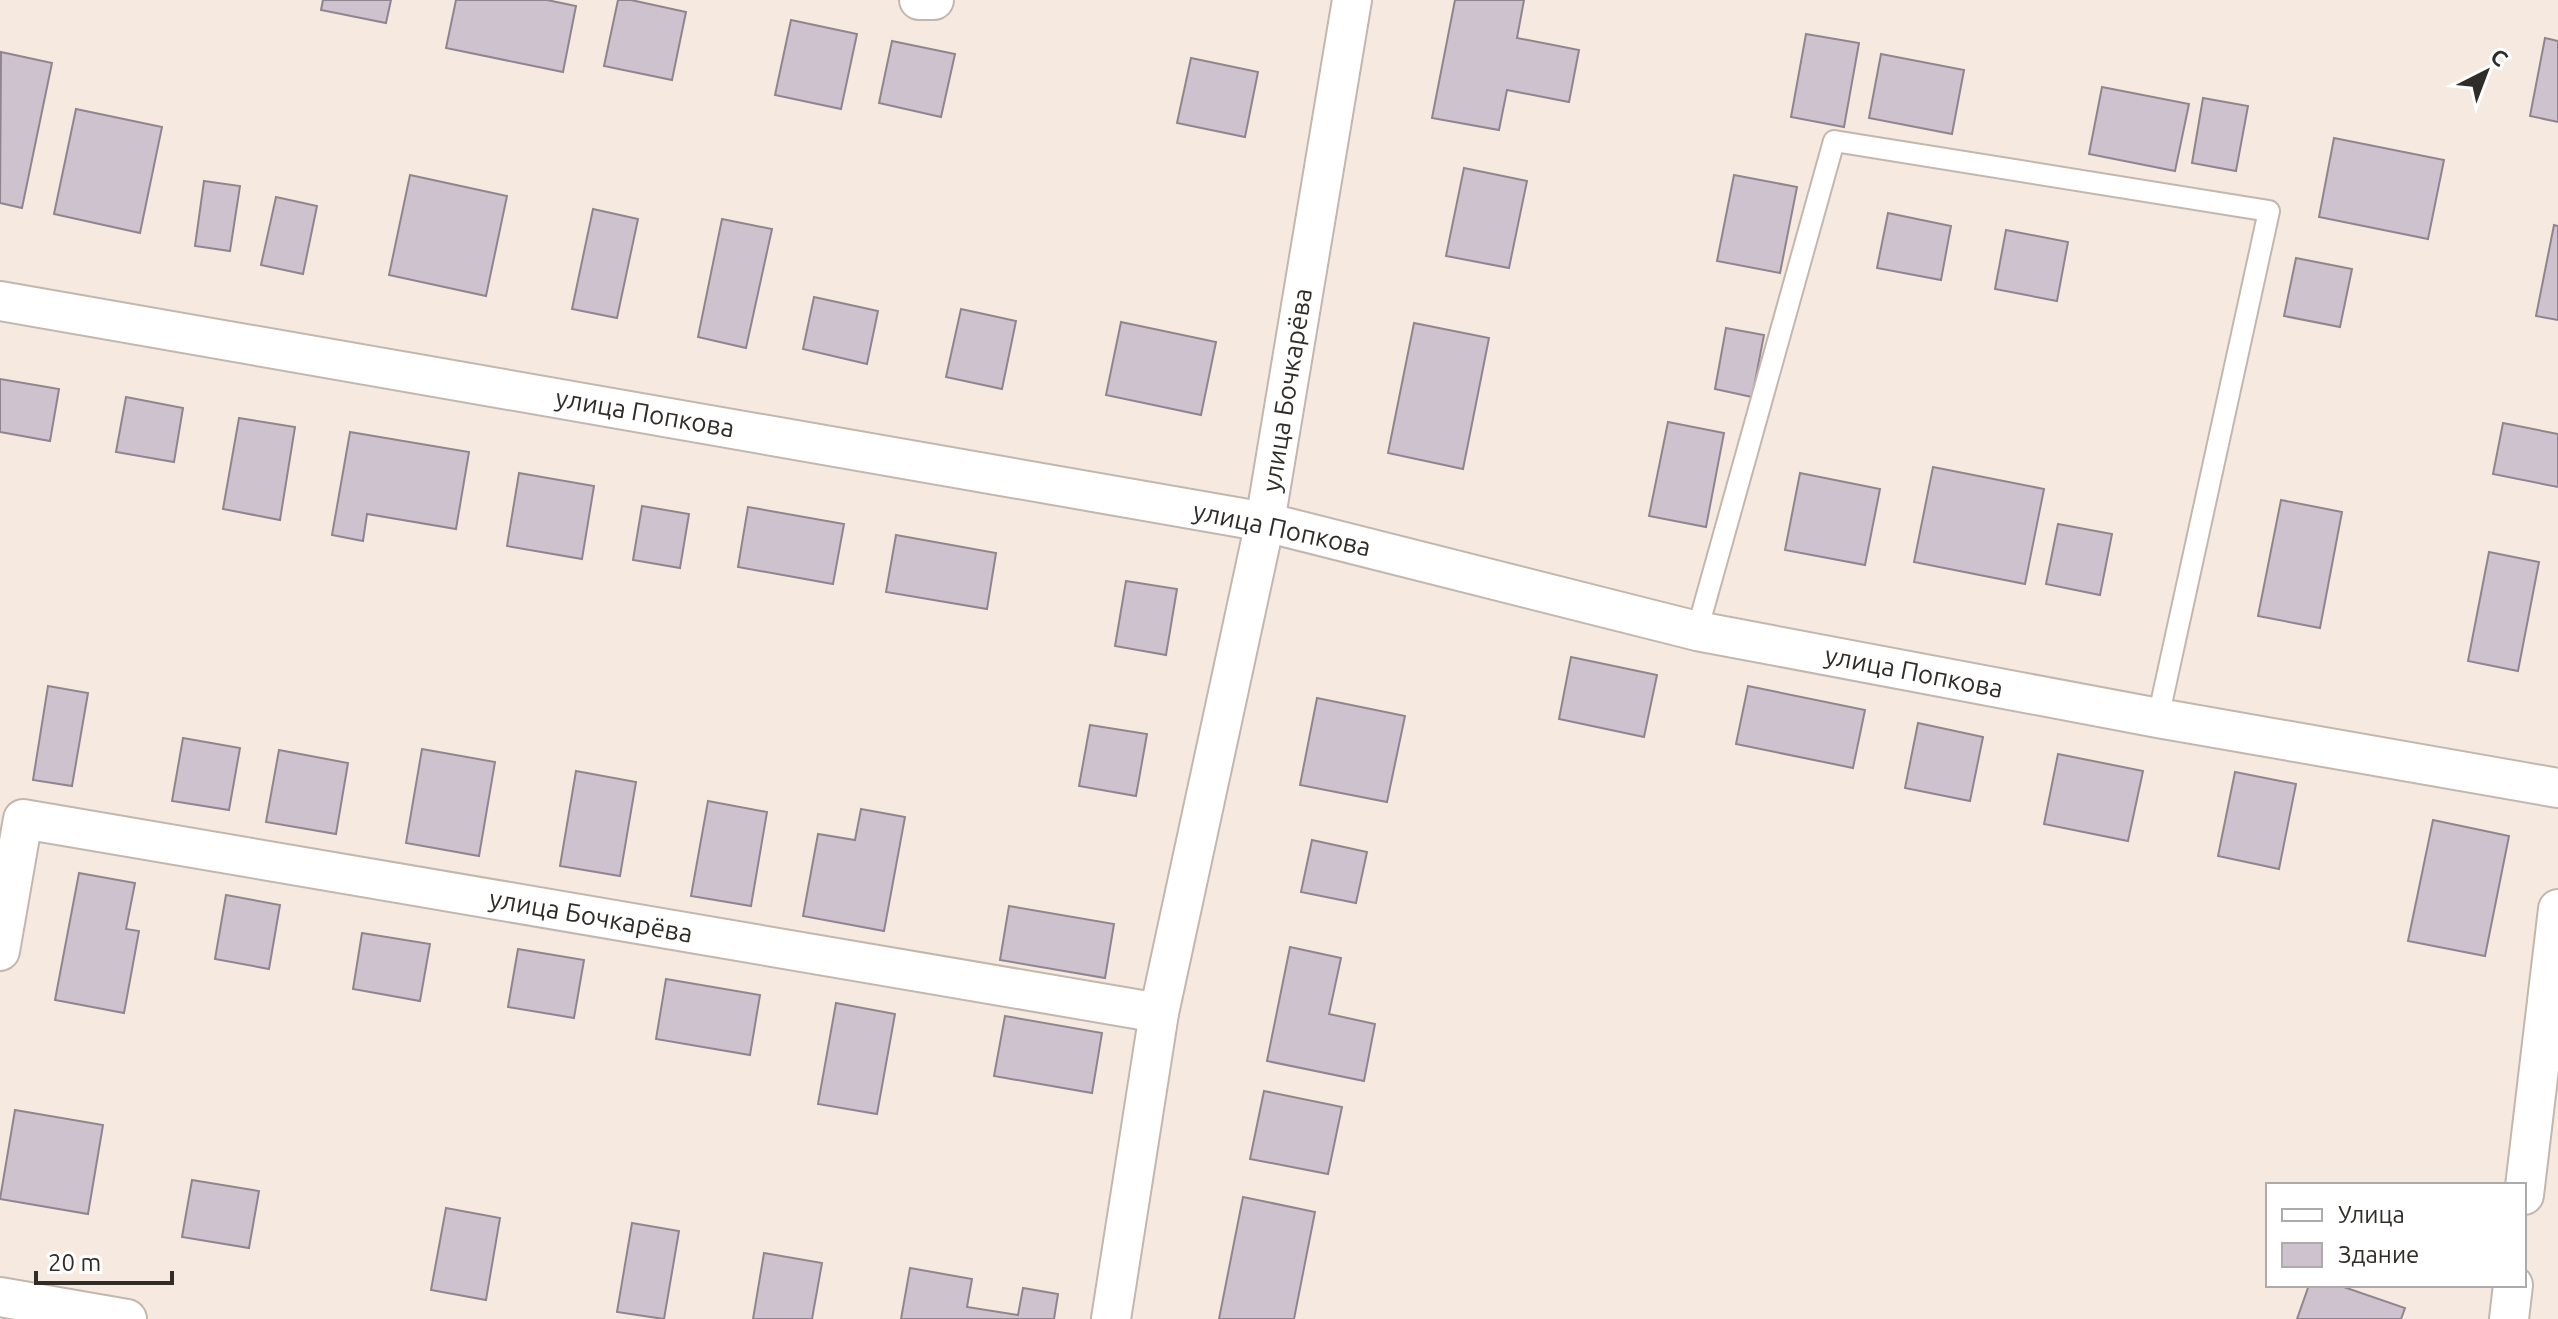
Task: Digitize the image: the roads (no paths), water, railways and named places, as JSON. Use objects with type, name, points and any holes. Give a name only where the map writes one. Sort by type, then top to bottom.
[{"type":"street","points":[[919,0],[934,0]]},
{"type":"street","name":"улица Бочкарёва","points":[[1111,1319],[1159,1013],[1265,522],[1352,0]]},
{"type":"street","name":"улица Попкова","points":[[0,301],[1265,522],[1697,631],[2158,718],[2558,788]]},
{"type":"street","name":"улица Бочкарёва","points":[[0,951],[11,817],[1159,1013]]},
{"type":"street","points":[[2525,1183],[2558,909]]},
{"type":"street","points":[[2509,1319],[2513,1287]]},
{"type":"street","points":[[0,1297],[127,1319]]},
{"type":"lane","points":[[1697,631],[1834,141],[2269,211],[2158,718]]}]
